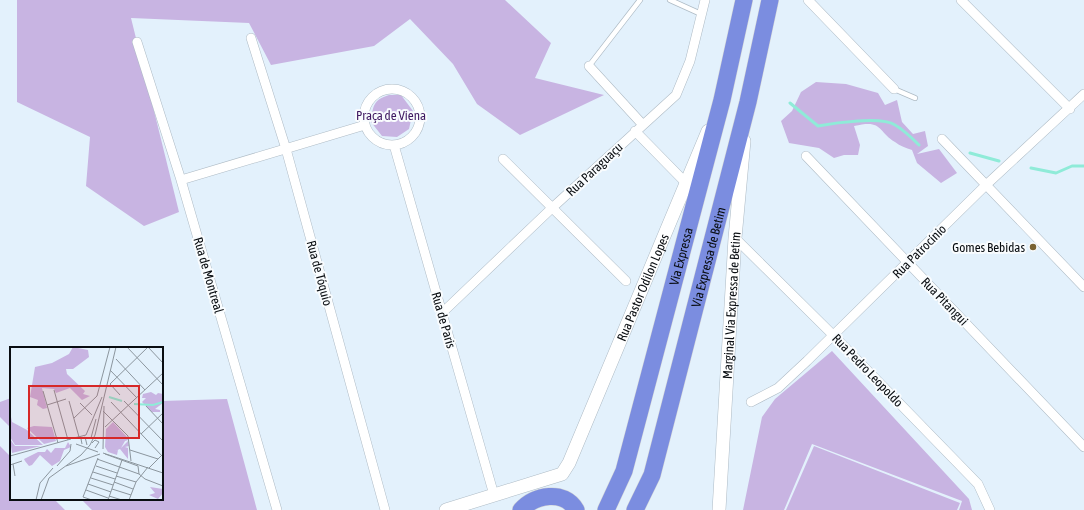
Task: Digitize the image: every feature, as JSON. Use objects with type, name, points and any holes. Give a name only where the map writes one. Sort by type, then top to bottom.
[{"type":"highway","name":"Via Expressa","points":[[606,510],[624,471],[722,100],[744,0]]},
{"type":"highway","name":"Via Expressa de Betim","points":[[635,510],[652,475],[748,102],[770,0]]},
{"type":"highway","points":[[521,510],[531,501],[542,497],[553,496],[574,506],[576,510]]},
{"type":"street","name":"Rua Paraguaçu","points":[[442,313],[552,208],[676,95],[690,61],[705,0]]},
{"type":"street","points":[[808,0],[894,88]]},
{"type":"street","points":[[961,0],[1070,109]]},
{"type":"street","name":"Rua de Tóquio","points":[[251,38],[286,149],[385,510]]},
{"type":"street","name":"Rua de Montreal","points":[[137,42],[181,180],[277,510]]},
{"type":"street","points":[[589,66],[643,125]]},
{"type":"street","points":[[386,89],[404,91],[412,96],[420,113],[420,122],[417,131],[411,138],[394,146],[385,145],[376,141],[369,134],[365,126],[363,116],[365,107],[370,99],[377,93],[386,89]]},
{"type":"street","name":"Rua Patrocínio","points":[[751,402],[778,388],[986,185],[1070,109],[1084,94]]},
{"type":"street","name":"Rua Pastor Odilon Lopes","points":[[494,495],[562,474],[569,463],[685,182],[722,100]]},
{"type":"street","name":"Marginal Via Expressa de Betim","points":[[719,510],[735,238],[748,102]]},
{"type":"street","points":[[181,180],[365,126]]},
{"type":"street","points":[[635,131],[685,182]]},
{"type":"street","points":[[942,139],[1084,287]]},
{"type":"street","name":"Rua de Paris","points":[[394,146],[494,495]]},
{"type":"street","name":"Rua Pitangui","points":[[806,156],[1084,447]]},
{"type":"street","points":[[503,159],[626,281]]},
{"type":"street","name":"Rua Pedro Leopoldo","points":[[735,238],[833,335],[978,484],[990,510]]},
{"type":"street","points":[[446,510],[494,495]]},
{"type":"street","points":[[483,510],[494,495]]},
{"type":"lane","points":[[589,66],[640,0]]},
{"type":"lane","points":[[670,0],[701,14]]},
{"type":"lane","points":[[894,88],[915,98]]},
{"type":"green space","points":[[17,0],[505,0],[551,43],[535,78],[604,95],[520,135],[477,104],[453,64],[410,19],[374,46],[271,65],[249,23],[131,18],[179,212],[144,226],[86,186],[90,137],[17,102]]},
{"type":"green space","points":[[816,82],[846,84],[878,93],[885,105],[897,100],[902,122],[913,134],[925,131],[928,146],[917,154],[939,149],[957,173],[941,183],[917,163],[912,150],[899,145],[889,138],[879,127],[870,124],[854,126],[860,145],[858,155],[844,155],[834,158],[819,148],[789,143],[781,121],[792,111],[801,92]]},
{"type":"green space","name":"Praça de Viena","points":[[389,95],[401,95],[413,111],[409,129],[397,137],[382,136],[371,122],[375,104],[380,99]]},
{"type":"green space","points":[[832,351],[969,499],[972,510],[959,510],[962,501],[812,444],[784,510],[743,510],[762,417],[775,399]]},
{"type":"green space","points":[[10,398],[10,427],[0,417],[0,402]]},
{"type":"green space","points":[[227,399],[257,510],[92,510],[82,500],[163,500],[163,401]]},
{"type":"green space","points":[[0,446],[10,456],[10,500],[55,500],[65,510],[0,510]]},
{"type":"green space","points":[[814,446],[960,503],[957,510],[786,510]]},
{"type":"waterway","points":[[790,103],[818,126],[858,121],[889,122],[902,129],[919,145]]},
{"type":"waterway","points":[[970,153],[999,161]]},
{"type":"waterway","points":[[1031,168],[1056,173],[1072,166],[1084,166]]},
{"type":"place","name":"Gomes Bebidas","points":[[1033,247]]}]
